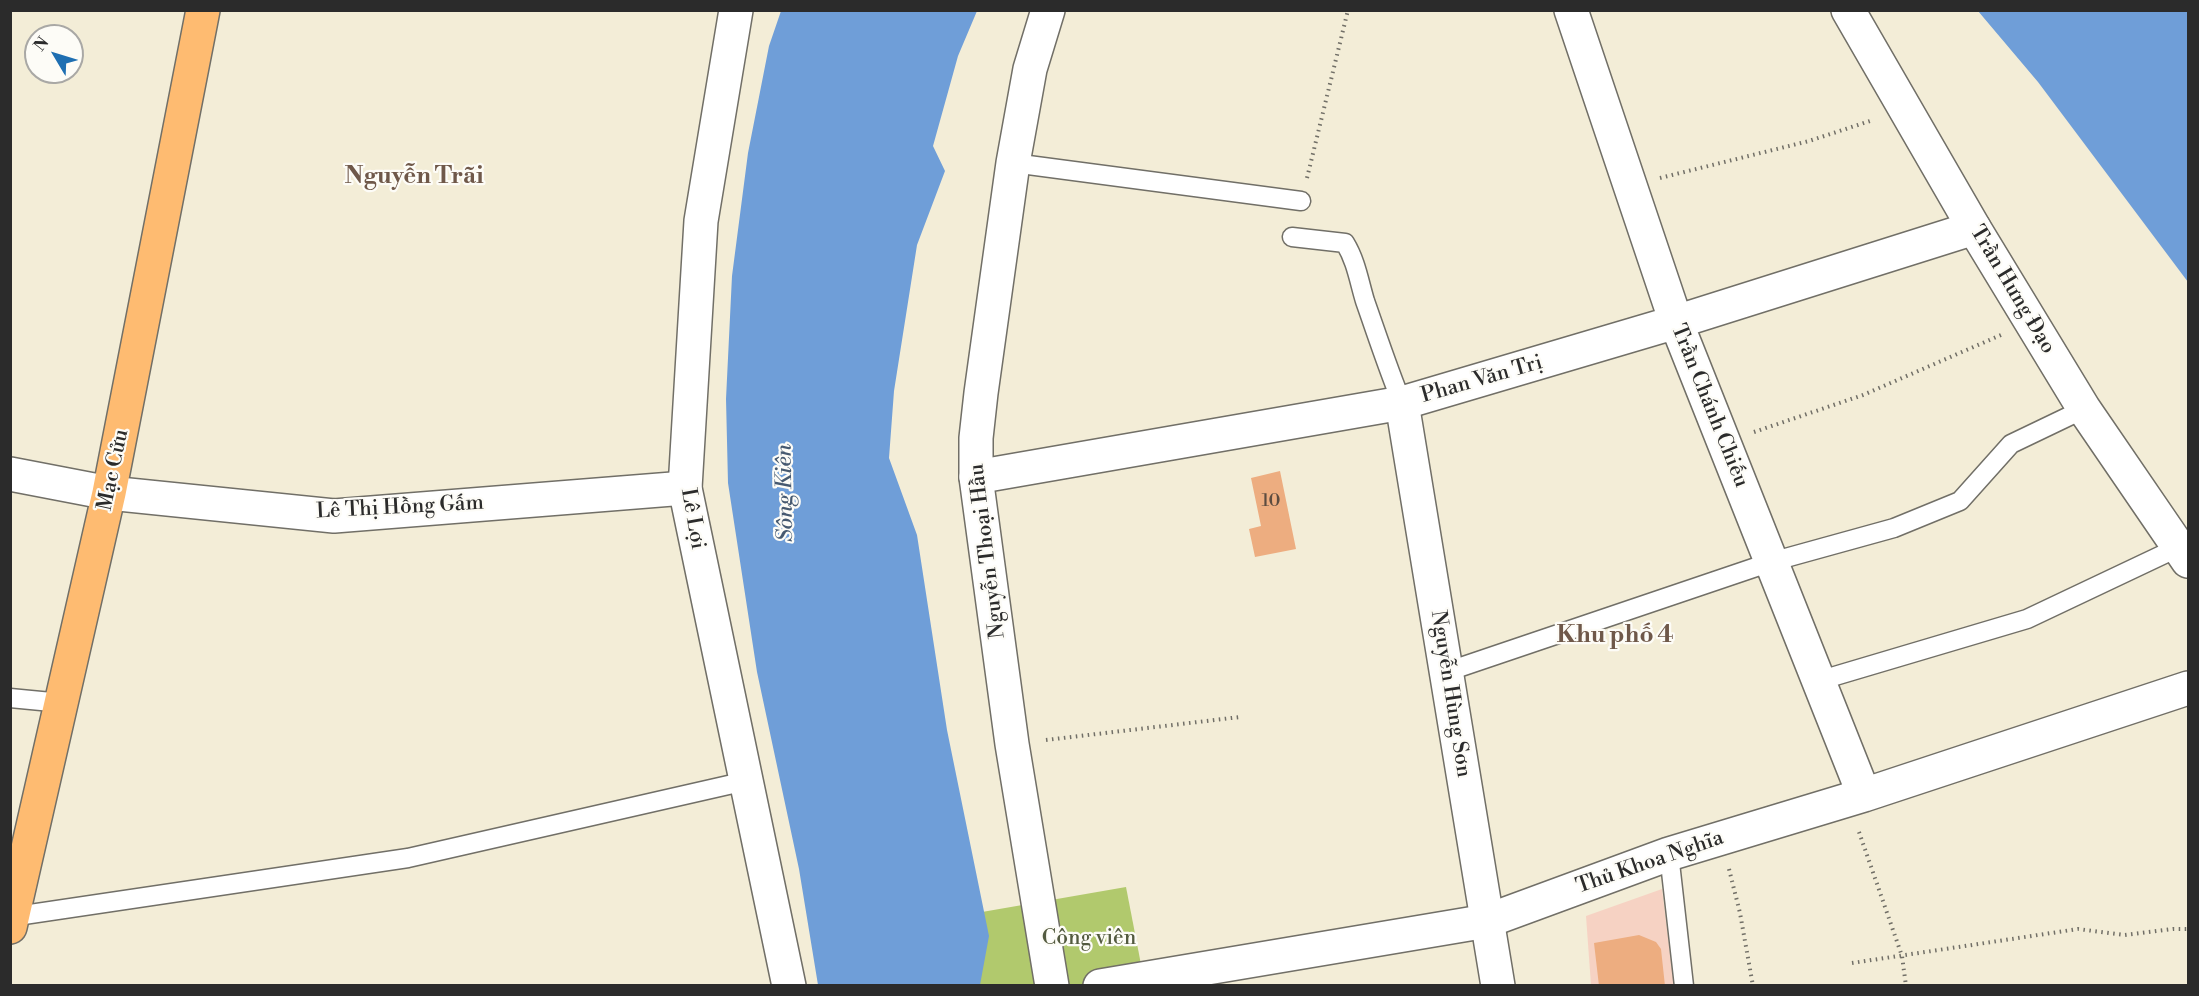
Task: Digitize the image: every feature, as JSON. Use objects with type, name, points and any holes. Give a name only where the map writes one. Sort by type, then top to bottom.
[{"type":"main road","name":"Mạc Cửu","points":[[11,921],[110,493],[203,10]]},
{"type":"street","name":"Lê Lợi","points":[[736,10],[701,221],[685,488],[789,986]]},
{"type":"street","name":"Nguyễn Thoại Hầu","points":[[1048,10],[1030,69],[1013,163],[981,393],[976,438],[976,477],[1012,744],[1052,986]]},
{"type":"street","name":"Trần Chánh Chiếu","points":[[1571,10],[1676,322],[1818,681],[1856,797]]},
{"type":"street","name":"Trần Hưng Đạo","points":[[1848,10],[1974,228],[2085,409],[2184,554]]},
{"type":"street","name":"Phan Văn Trị","points":[[976,477],[1402,403],[1676,322],[1974,228]]},
{"type":"street","name":"Nguyễn Hùng Sơn","points":[[1402,403],[1498,986]]},
{"type":"street","name":"Lê Thị Hồng Gấm","points":[[10,474],[110,493],[334,516],[685,488]]},
{"type":"street","name":"Thủ Khoa Nghĩa","points":[[1100,986],[1487,921],[1669,854],[1856,797],[2188,688]]},
{"type":"lane","points":[[1013,163],[1301,201]]},
{"type":"lane","points":[[1292,237],[1345,243],[1354,258],[1382,352],[1402,403]]},
{"type":"lane","points":[[1446,672],[1771,562],[1894,528],[1960,501],[2011,444],[2085,409]]},
{"type":"lane","points":[[1818,681],[2027,619],[2184,554]]},
{"type":"lane","points":[[10,698],[62,703]]},
{"type":"lane","points":[[11,921],[408,858],[746,781]]},
{"type":"lane","points":[[1669,854],[1684,986]]},
{"type":"path","points":[[1301,201],[1348,10]]},
{"type":"path","points":[[1630,185],[1809,141],[1860,125],[1904,106]]},
{"type":"path","points":[[1724,442],[1863,395],[2032,322]]},
{"type":"path","points":[[1012,744],[1240,717]]},
{"type":"path","points":[[1856,797],[1902,956],[1906,986]]},
{"type":"path","points":[[1721,838],[1740,913],[1753,986]]},
{"type":"path","points":[[1852,963],[2078,928],[2125,935],[2188,928]]},
{"type":"shaded area","points":[[1662,889],[1674,985],[1591,985],[1586,916]]},
{"type":"green space","name":"Công viên","points":[[1126,887],[1145,985],[944,985],[936,920]]},
{"type":"water","name":"Sông Kiên","points":[[781,11],[977,11],[958,56],[933,146],[945,171],[917,245],[894,391],[889,458],[917,535],[947,730],[989,936],[980,985],[818,985],[799,869],[757,672],[728,483],[726,399],[732,276],[748,153],[769,46]]},
{"type":"water","points":[[1978,11],[2188,11],[2188,282],[2038,82]]},
{"type":"building","points":[[1280,471],[1296,549],[1255,557],[1249,529],[1261,526],[1251,478]]},
{"type":"building","points":[[1639,935],[1656,942],[1661,949],[1665,986],[1599,986],[1594,943]]},
{"type":"district","name":"Nguyễn Trãi","points":[[414,177]]},
{"type":"district","name":"Khu phố 4","points":[[1615,636]]}]
